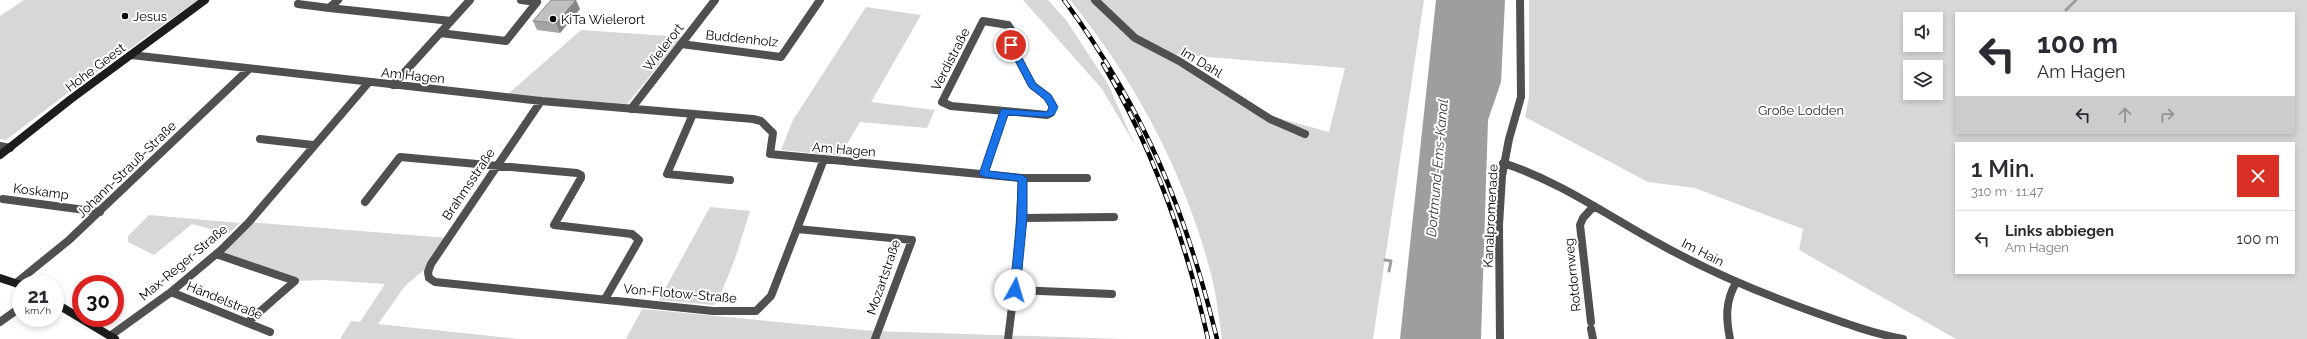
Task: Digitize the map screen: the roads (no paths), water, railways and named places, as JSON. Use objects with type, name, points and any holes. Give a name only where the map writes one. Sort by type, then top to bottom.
[{"type":"street","name":"Hohe Geest","points":[[0,155],[205,0]]},
{"type":"street","points":[[329,8],[338,0]]},
{"type":"street","points":[[392,85],[470,0]]},
{"type":"street","points":[[440,33],[506,41],[537,2],[521,0]]},
{"type":"street","name":"Wielerort","points":[[631,109],[715,0]]},
{"type":"street","name":"Buddenholz","points":[[681,44],[781,57],[820,0]]},
{"type":"street","name":"Im Dahl","points":[[1095,0],[1135,38],[1179,61],[1270,119],[1305,134]]},
{"type":"street","name":"Kanalpromenade","points":[[1500,339],[1500,225],[1503,163],[1520,97],[1520,0]]},
{"type":"street","points":[[298,4],[451,21]]},
{"type":"street","name":"Verdistraße","points":[[983,21],[1008,25],[1014,34],[1011,45],[1032,85],[1048,97],[1054,107],[1051,113],[1047,114],[1004,112],[951,106],[942,102],[983,21]]},
{"type":"street","name":"Am Hagen","points":[[131,55],[541,101],[753,119],[761,121],[773,133],[770,154],[1022,178],[1087,178]]},
{"type":"street","name":"Johann-Strauß-Straße","points":[[29,275],[100,212],[248,69]]},
{"type":"street","name":"Max-Reger-Straße","points":[[112,338],[216,254],[249,222],[368,82]]},
{"type":"street","name":"Brahmsstraße","points":[[435,282],[429,278],[428,272],[431,264],[541,101]]},
{"type":"street","points":[[984,174],[1004,112]]},
{"type":"street","points":[[693,114],[667,174],[730,180]]},
{"type":"street","points":[[260,139],[313,145]]},
{"type":"street","points":[[0,146],[10,148]]},
{"type":"street","points":[[365,202],[400,157],[581,175],[554,225],[637,236],[639,240],[605,299]]},
{"type":"street","name":"Von-Flotow-Straße","points":[[435,282],[713,311],[756,310],[771,296],[824,159]]},
{"type":"street","name":"Im Hain","points":[[1503,163],[1525,170],[1594,206],[1653,241],[1736,283],[1861,328],[1903,339]]},
{"type":"street","points":[[1008,339],[1015,290],[1022,218],[1022,178]]},
{"type":"street","name":"Koskamp","points":[[3,199],[100,212]]},
{"type":"street","name":"Rotdornweg","points":[[1593,339],[1580,225],[1583,218],[1594,206]]},
{"type":"street","points":[[1022,218],[1114,216]]},
{"type":"street","name":"Mozartstraße","points":[[797,229],[912,240],[875,339]]},
{"type":"street","points":[[216,254],[294,281],[248,322]]},
{"type":"street","points":[[0,278],[12,282]]},
{"type":"street","points":[[1730,339],[1725,310],[1729,295],[1736,283]]},
{"type":"street","points":[[1015,290],[1112,294]]},
{"type":"street","name":"Händelstraße","points":[[170,292],[270,332]]},
{"type":"street","points":[[64,309],[112,338]]},
{"type":"street","points":[[0,322],[12,313]]},
{"type":"water","name":"Dortmund-Ems-Kanal","points":[[1436,0],[1505,0],[1501,82],[1488,120],[1481,339],[1400,339]]},
{"type":"waterway","points":[[2066,10],[2076,0]]},
{"type":"waterway","points":[[1385,260],[1391,261],[1389,271]]},
{"type":"railway","points":[[1064,0],[1092,40],[1117,81],[1139,121],[1158,161],[1176,203],[1191,246],[1205,291],[1217,339]]},
{"type":"railway","points":[[1103,64],[1138,129],[1166,197],[1179,232],[1208,339]]},
{"type":"place","name":"Jesus","points":[[125,16]]},
{"type":"place","name":"KiTa Wielerort","points":[[553,19]]},
{"type":"park label","name":"Große Lodden","points":[[1801,110]]}]
